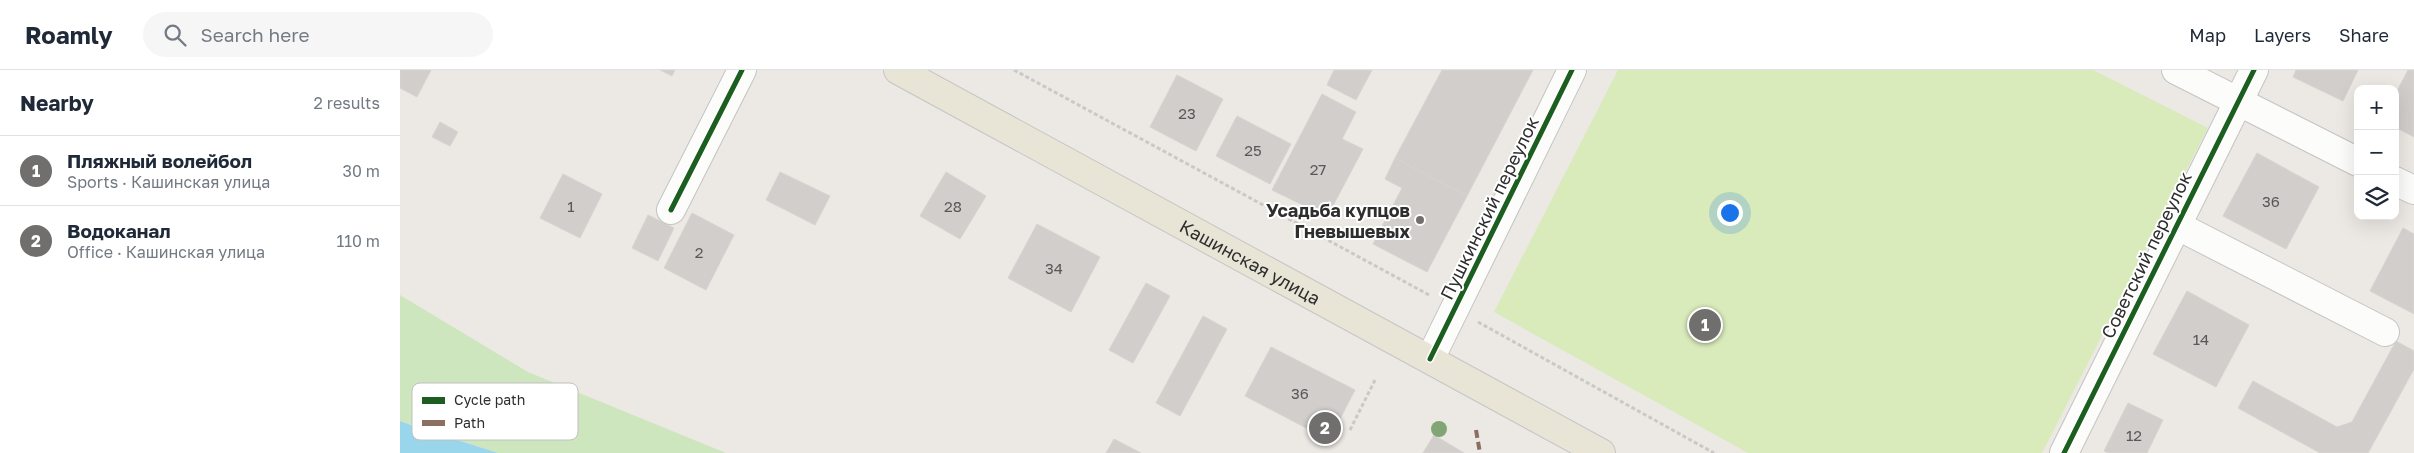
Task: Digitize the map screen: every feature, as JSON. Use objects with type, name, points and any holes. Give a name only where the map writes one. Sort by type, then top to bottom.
[{"type":"main road","name":"Кашинская улица","points":[[898,70],[1601,453]]},
{"type":"street","points":[[671,210],[742,70]]},
{"type":"street","name":"Пушкинский переулок","points":[[1430,359],[1572,70]]},
{"type":"street","points":[[2176,70],[2354,160]]},
{"type":"street","name":"Советский переулок","points":[[2064,453],[2254,70]]},
{"type":"street","points":[[2399,183],[2414,190]]},
{"type":"street","points":[[2176,225],[2385,332]]},
{"type":"path","points":[[1014,70],[1454,309],[1714,453]]},
{"type":"path","points":[[1350,430],[1375,380]]},
{"type":"green space","points":[[1618,70],[2093,70],[2208,128],[2042,453],[1748,453],[1494,312]]},
{"type":"green space","points":[[400,295],[528,372],[555,383],[412,383],[412,425],[400,421]]},
{"type":"green space","points":[[578,392],[726,453],[498,453],[458,440],[578,440]]},
{"type":"water","points":[[400,421],[412,425],[412,440],[458,440],[498,453],[400,453]]},
{"type":"building","points":[[400,70],[431,70],[417,97],[400,88]]},
{"type":"building","points":[[660,70],[675,70],[672,76]]},
{"type":"building","points":[[1334,70],[1372,70],[1356,100],[1327,85]]},
{"type":"building","points":[[1442,70],[1533,70],[1467,196],[1395,158]]},
{"type":"building","points":[[2296,70],[2358,70],[2343,101],[2293,77]]},
{"type":"building","points":[[2408,70],[2414,70],[2414,137],[2399,129],[2399,87]]},
{"type":"building","points":[[1177,75],[1223,99],[1196,151],[1150,127]]},
{"type":"building","points":[[1322,94],[1356,112],[1342,139],[1363,149],[1327,217],[1272,190]]},
{"type":"building","points":[[1237,116],[1291,144],[1270,184],[1216,156]]},
{"type":"building","points":[[440,122],[458,132],[450,146],[432,137]]},
{"type":"building","points":[[2257,153],[2319,187],[2286,249],[2223,216]]},
{"type":"building","name":"Усадьба купцов Гневышевых","points":[[1395,158],[1467,196],[1427,272],[1373,244],[1402,188],[1385,179]]},
{"type":"building","points":[[780,172],[830,196],[815,225],[766,200]]},
{"type":"building","points":[[946,172],[986,196],[960,239],[920,216]]},
{"type":"building","points":[[563,174],[602,194],[580,238],[540,218]]},
{"type":"building","points":[[692,213],[734,235],[706,290],[664,268]]},
{"type":"building","points":[[648,215],[674,228],[658,261],[632,248]]},
{"type":"building","points":[[1037,224],[1100,257],[1071,312],[1008,278]]},
{"type":"building","points":[[2403,228],[2414,234],[2414,314],[2370,291]]},
{"type":"building","points":[[1146,283],[1170,296],[1133,363],[1109,350]]},
{"type":"building","points":[[2187,291],[2249,325],[2216,387],[2153,354]]},
{"type":"building","points":[[1203,316],[1227,329],[1180,416],[1156,403]]},
{"type":"building","points":[[2396,341],[2414,351],[2414,369],[2368,453],[2320,453],[2238,408],[2253,381],[2337,427],[2352,422]]},
{"type":"building","points":[[1271,347],[1355,390],[1329,440],[1245,396]]},
{"type":"building","points":[[2128,403],[2163,420],[2147,453],[2108,453],[2104,451]]},
{"type":"building","points":[[1434,435],[1464,453],[1423,453]]},
{"type":"building","points":[[1114,439],[1141,453],[1106,453]]},
{"type":"marked path","points":[[1476,430],[1480,453]]},
{"type":"cycle path","points":[[671,210],[742,70]]},
{"type":"cycle path","points":[[1430,359],[1572,70]]},
{"type":"cycle path","points":[[2064,453],[2254,70]]},
{"type":"place","name":"Усадьба купцов Гневышевых","points":[[1420,220]]},
{"type":"place","name":"Пляжный волейбол","points":[[1705,325]]},
{"type":"place","name":"Водоканал","points":[[1325,428]]}]
